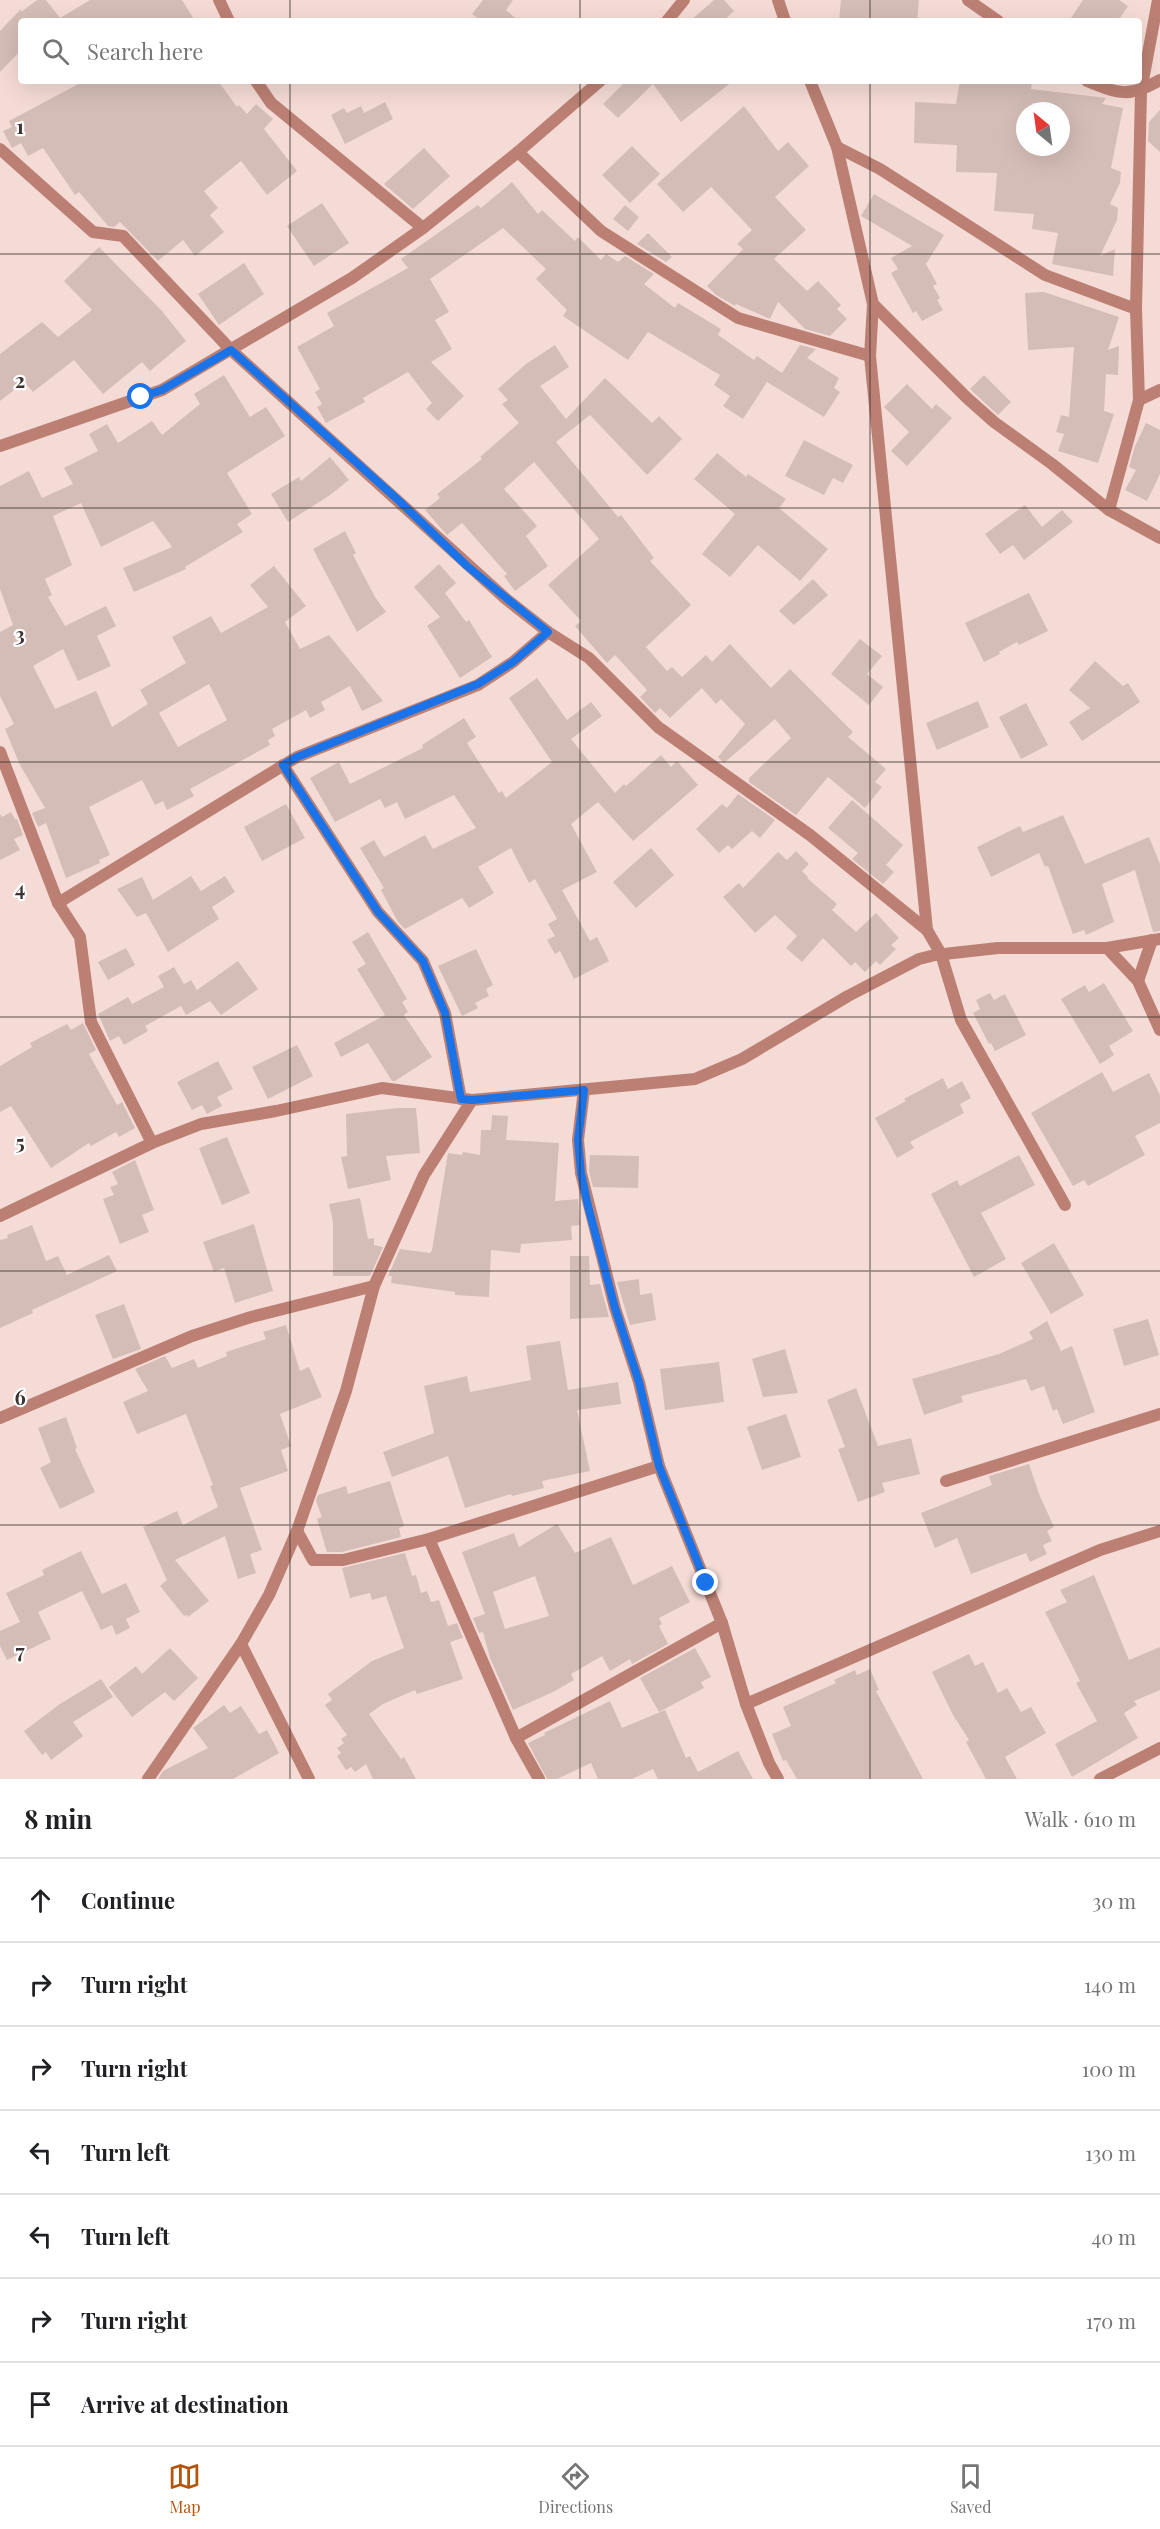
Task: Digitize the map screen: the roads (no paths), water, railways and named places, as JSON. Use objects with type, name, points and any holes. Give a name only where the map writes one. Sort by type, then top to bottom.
[{"type":"street","points":[[219,0],[228,18]]},
{"type":"street","points":[[670,18],[684,0]]},
{"type":"street","points":[[778,0],[784,18]]},
{"type":"street","points":[[968,0],[994,18]]},
{"type":"street","points":[[1109,510],[1139,400],[1136,309],[1141,91],[1158,4]]},
{"type":"street","points":[[1095,84],[1115,92],[1141,91],[1160,80]]},
{"type":"street","points":[[258,84],[271,103],[423,228]]},
{"type":"street","points":[[0,446],[162,390],[352,278],[423,228],[518,152],[597,84]]},
{"type":"street","points":[[811,84],[837,147],[873,304],[870,356],[927,930]]},
{"type":"street","points":[[837,147],[880,169],[1044,275],[1136,309]]},
{"type":"street","points":[[0,149],[93,232],[123,236],[231,350],[397,499],[467,566],[548,632],[589,658],[658,727],[810,835],[927,930],[941,954],[961,1020],[1065,1206]]},
{"type":"street","points":[[518,152],[601,231],[738,318],[870,356]]},
{"type":"street","points":[[873,304],[967,398],[1109,510],[1160,538]]},
{"type":"street","points":[[1139,400],[1160,390]]},
{"type":"street","points":[[58,903],[297,757],[478,684],[513,662],[548,632]]},
{"type":"street","points":[[0,752],[58,903],[80,937],[87,1006],[91,1022],[152,1143]]},
{"type":"street","points":[[148,1779],[241,1644],[269,1595],[297,1531],[346,1391],[374,1286],[424,1175],[466,1099],[445,1013],[423,961],[378,912],[283,765]]},
{"type":"street","points":[[0,1216],[152,1143],[201,1124],[276,1111],[382,1088],[466,1099],[695,1079],[715,1072],[768,1045],[895,970],[919,959],[941,954],[998,948],[1107,948],[1156,940]]},
{"type":"street","points":[[1138,981],[1156,940]]},
{"type":"street","points":[[1107,948],[1138,981],[1160,1030]]},
{"type":"street","points":[[584,1090],[578,1140],[581,1173],[615,1308],[639,1382],[659,1466],[722,1623],[746,1704],[769,1763],[778,1779]]},
{"type":"street","points":[[0,1418],[192,1336],[250,1317],[374,1286]]},
{"type":"street","points":[[946,1481],[1160,1414]]},
{"type":"street","points":[[297,1531],[313,1560],[343,1560],[429,1539],[659,1466]]},
{"type":"street","points":[[746,1704],[1100,1550],[1160,1531]]},
{"type":"street","points":[[429,1539],[516,1738],[539,1779]]},
{"type":"street","points":[[516,1738],[722,1623]]},
{"type":"street","points":[[241,1644],[309,1779]]},
{"type":"street","points":[[1100,1779],[1160,1748]]}]
